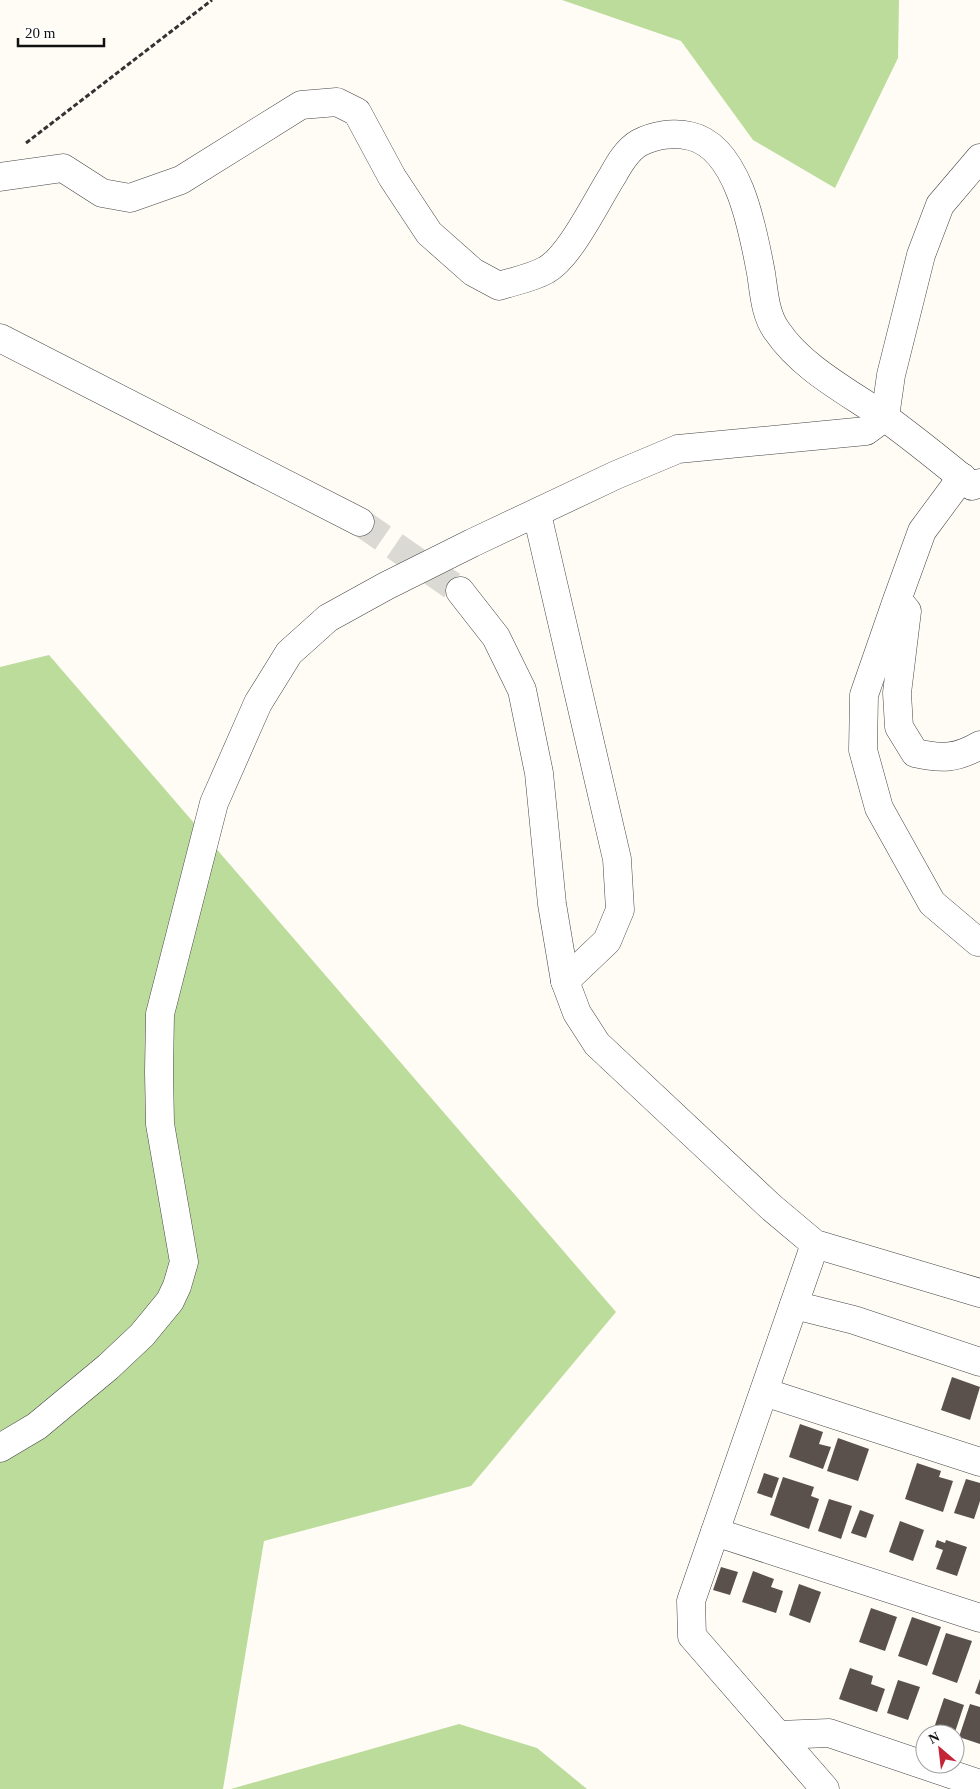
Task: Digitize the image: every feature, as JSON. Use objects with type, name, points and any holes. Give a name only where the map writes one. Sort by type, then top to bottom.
[{"type":"street","points":[[0,177],[63,168],[102,193],[130,198],[181,180],[301,105],[337,102],[357,112],[392,177],[429,233],[473,272],[499,286],[546,270],[565,253],[622,160],[637,144],[648,139],[676,133],[696,138],[715,148],[731,171],[738,186],[754,237],[768,312],[776,331],[808,363],[971,480],[922,532],[864,695],[863,750],[879,808],[932,903],[978,942]]},
{"type":"street","points":[[0,1448],[37,1426],[108,1367],[142,1335],[170,1302],[177,1286],[184,1262],[160,1124],[158,1072],[160,1014],[214,803],[258,703],[289,653],[328,618],[472,543],[537,514],[616,475],[678,449],[866,431],[885,418],[891,375],[921,255],[940,205],[980,158]]},
{"type":"street","points":[[0,338],[360,522]]},
{"type":"street","points":[[537,514],[617,859],[620,910],[608,941],[565,981]]},
{"type":"street","points":[[460,590],[496,637],[522,690],[539,773],[552,904],[565,981],[577,1013],[596,1044],[771,1207],[816,1244],[980,1293]]},
{"type":"street","points":[[897,600],[907,611],[897,694],[898,727],[915,753],[939,758],[968,752],[980,745]]},
{"type":"street","points":[[816,1244],[691,1601],[692,1636],[825,1789]]},
{"type":"street","points":[[794,1304],[854,1320],[980,1362]]},
{"type":"street","points":[[764,1392],[980,1462]]},
{"type":"street","points":[[715,1532],[980,1618]]},
{"type":"street","points":[[778,1735],[829,1733],[980,1784]]},
{"type":"path","points":[[19,149],[212,0]]},
{"type":"green space","points":[[562,0],[899,0],[898,58],[835,188],[753,140],[681,41]]},
{"type":"green space","points":[[49,655],[616,1312],[471,1486],[264,1541],[223,1789],[0,1789],[0,667]]},
{"type":"green space","points":[[459,1724],[537,1748],[587,1789],[231,1789]]},
{"type":"building","points":[[952,1377],[980,1387],[970,1420],[941,1410]]},
{"type":"building","points":[[800,1424],[823,1432],[819,1444],[831,1447],[823,1469],[789,1457]]},
{"type":"building","points":[[838,1438],[869,1449],[858,1481],[827,1471]]},
{"type":"building","points":[[917,1463],[941,1471],[939,1477],[953,1481],[943,1512],[905,1499]]},
{"type":"building","points":[[764,1473],[779,1478],[772,1498],[757,1493]]},
{"type":"building","points":[[783,1477],[814,1487],[811,1496],[819,1499],[809,1529],[770,1515]]},
{"type":"building","points":[[966,1479],[980,1483],[980,1501],[974,1519],[954,1513]]},
{"type":"building","points":[[829,1499],[852,1506],[841,1539],[818,1531]]},
{"type":"building","points":[[860,1510],[874,1515],[866,1538],[851,1533]]},
{"type":"building","points":[[900,1521],[924,1530],[913,1561],[889,1552]]},
{"type":"building","points":[[937,1540],[945,1543],[946,1540],[967,1547],[957,1576],[936,1569],[943,1550],[935,1547]]},
{"type":"building","points":[[721,1567],[738,1572],[730,1595],[713,1590]]},
{"type":"building","points":[[753,1571],[774,1579],[771,1587],[783,1591],[776,1613],[742,1602]]},
{"type":"building","points":[[799,1584],[821,1592],[810,1623],[789,1615]]},
{"type":"building","points":[[871,1608],[897,1617],[885,1651],[859,1642]]},
{"type":"building","points":[[912,1617],[941,1627],[927,1666],[898,1656]]},
{"type":"building","points":[[946,1633],[972,1641],[957,1683],[932,1674]]},
{"type":"building","points":[[850,1668],[873,1676],[871,1684],[885,1689],[877,1712],[839,1699]]},
{"type":"building","points":[[980,1679],[980,1695],[975,1693]]},
{"type":"building","points":[[898,1680],[920,1687],[908,1720],[887,1713]]},
{"type":"building","points":[[944,1698],[964,1705],[958,1724],[935,1724]]},
{"type":"building","points":[[970,1704],[980,1707],[980,1744],[965,1739],[965,1724],[963,1724]]},
{"type":"tunnel","points":[[360,522],[460,591]]}]
